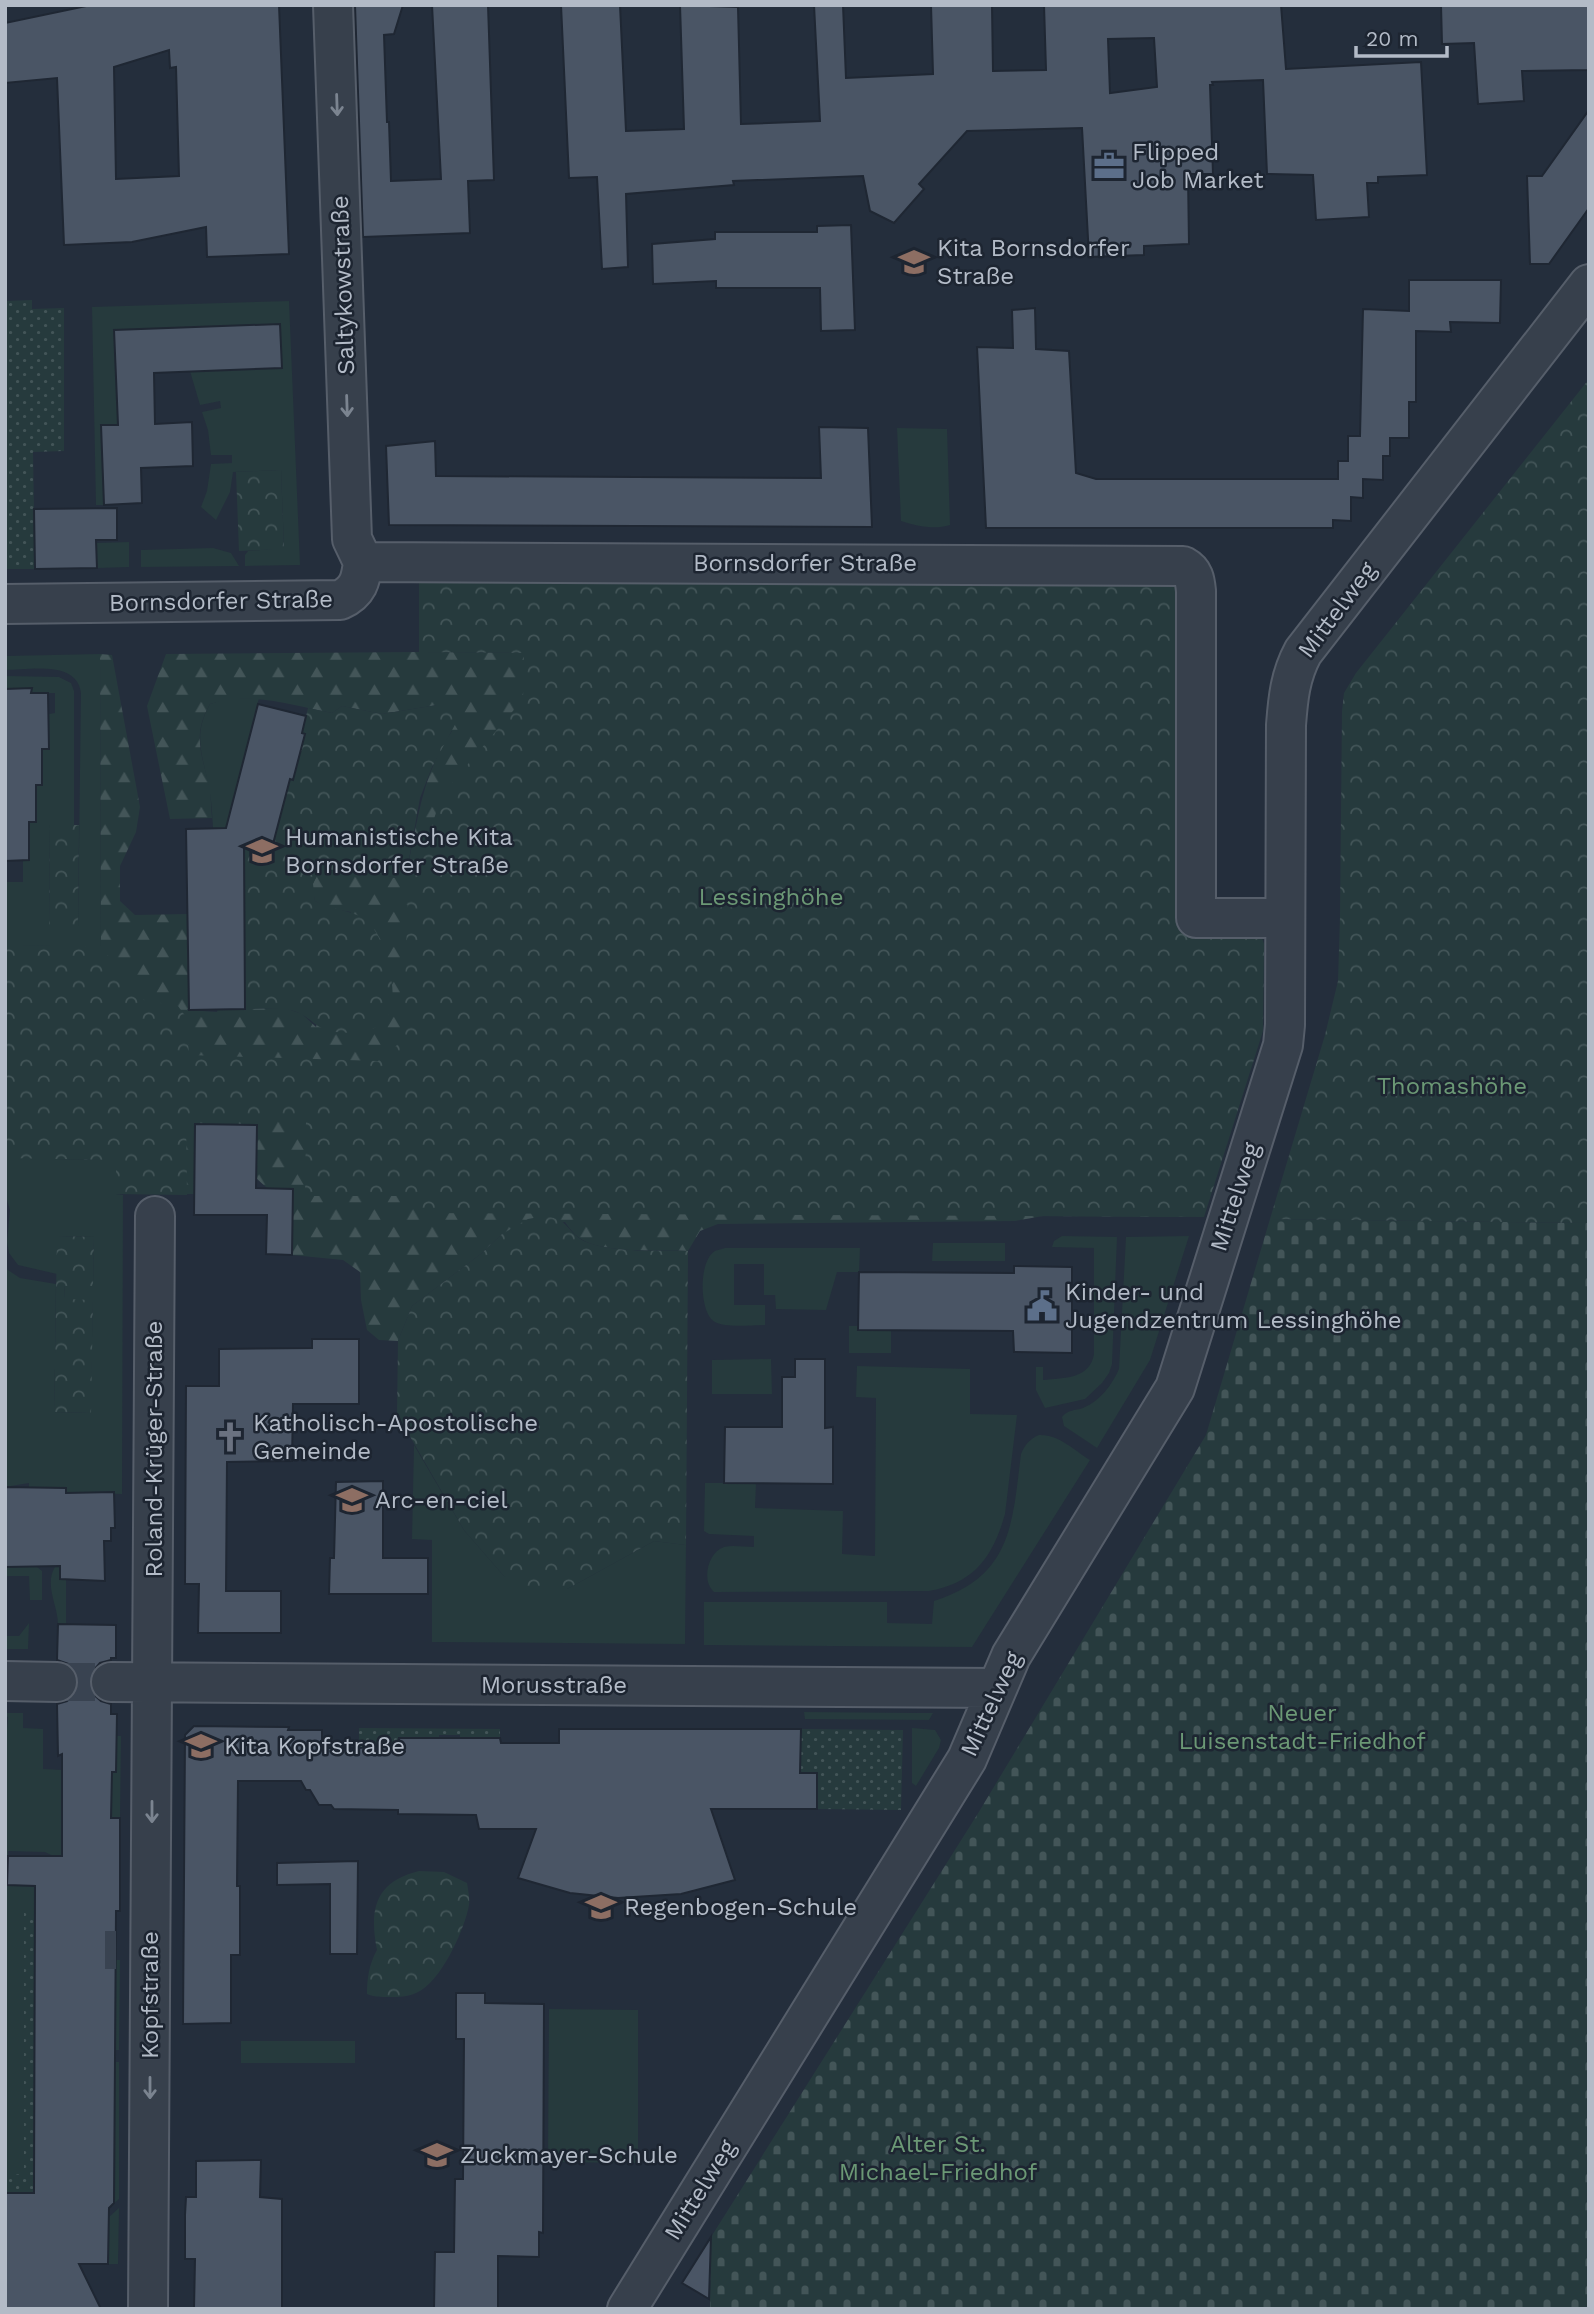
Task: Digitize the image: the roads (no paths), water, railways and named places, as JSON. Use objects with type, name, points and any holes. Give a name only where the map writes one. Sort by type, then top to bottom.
[{"type":"street","name":"Saltykowstraße","points":[[333,5],[352,539],[363,562]]},
{"type":"street","name":"Mittelweg","points":[[627,2309],[967,1759],[1018,1645],[1175,1388],[1283,1045],[1286,725],[1289,689],[1296,666],[1303,652],[1589,284]]},
{"type":"street","name":"Bornsdorfer Straße","points":[[5,604],[340,600],[355,590],[361,579],[363,562],[1184,565],[1195,579],[1196,591],[1196,918],[1285,918]]},
{"type":"street","name":"Roland-Krüger-Straße","points":[[153,1682],[155,1216]]},
{"type":"street","points":[[5,1681],[57,1682]]},
{"type":"street","name":"Morusstraße","points":[[111,1682],[997,1688]]},
{"type":"street","name":"Kopfstraße","points":[[148,2309],[153,1682]]},
{"type":"tunnel","points":[[57,1682],[111,1682]]},
{"type":"tunnel","points":[[105,1950],[116,1950]]},
{"type":"place","name":"Flipped Job Market","points":[[1109,166]]},
{"type":"place","name":"Kita Bornsdorfer Straße","points":[[914,262]]},
{"type":"place","name":"Humanistische Kita Bornsdorfer Straße","points":[[262,851]]},
{"type":"place","name":"Kinder- und Jugendzentrum Lessinghöhe","points":[[1042,1306]]},
{"type":"place","name":"Katholisch-Apostolische Gemeinde","points":[[230,1437]]},
{"type":"place","name":"Arc-en-ciel","points":[[352,1500]]},
{"type":"place","name":"Kita Kopfstraße","points":[[201,1746]]},
{"type":"place","name":"Regenbogen-Schule","points":[[601,1907]]},
{"type":"place","name":"Zuckmayer-Schule","points":[[437,2155]]},
{"type":"park label","name":"Lessinghöhe","points":[[771,897]]},
{"type":"park label","name":"Thomashöhe","points":[[1452,1086]]},
{"type":"park label","name":"Neuer Luisenstadt-Friedhof","points":[[1302,1727]]},
{"type":"park label","name":"Alter St. Michael-Friedhof","points":[[938,2158]]}]
